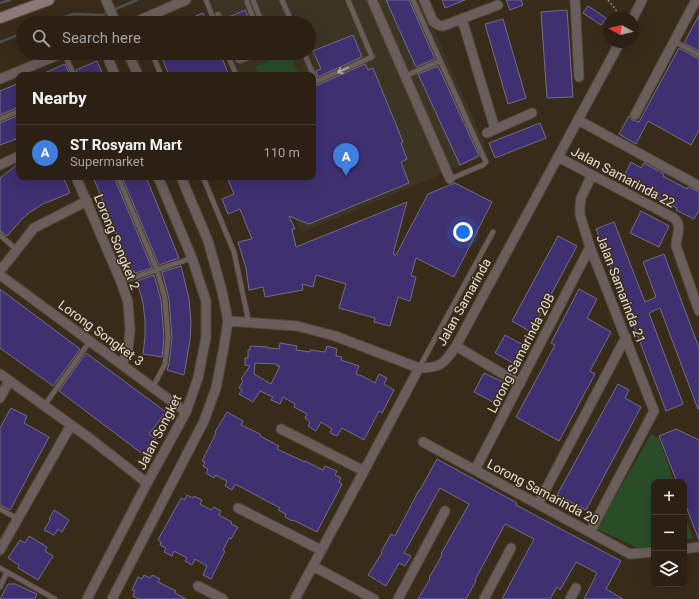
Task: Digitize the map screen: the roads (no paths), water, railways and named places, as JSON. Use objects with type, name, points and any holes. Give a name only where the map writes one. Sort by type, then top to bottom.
[{"type":"main road","points":[[0,18],[45,1]]},
{"type":"street","points":[[150,16],[186,0]]},
{"type":"street","points":[[372,0],[450,179]]},
{"type":"street","points":[[424,0],[433,21],[438,25],[443,26],[498,5]]},
{"type":"street","points":[[575,0],[579,77]]},
{"type":"street","points":[[636,12],[642,0]]},
{"type":"street","points":[[635,115],[696,0]]},
{"type":"street","points":[[107,2],[113,16]]},
{"type":"street","points":[[462,19],[491,131],[532,112]]},
{"type":"street","name":"Jalan Samarinda","points":[[419,368],[431,368],[441,365],[449,357],[456,346],[558,157],[582,123],[617,48]]},
{"type":"street","points":[[34,71],[52,60]]},
{"type":"street","points":[[109,60],[115,72]]},
{"type":"street","points":[[131,60],[137,72]]},
{"type":"street","points":[[0,79],[16,75]]},
{"type":"street","points":[[582,123],[699,186]]},
{"type":"street","points":[[0,165],[16,157]]},
{"type":"street","name":"Jalan Samarinda 22","points":[[558,157],[674,218],[677,221],[679,228],[676,246],[699,311]]},
{"type":"street","name":"Jalan Samarinda 21","points":[[590,532],[654,412],[590,247],[580,215],[581,198],[592,175]]},
{"type":"street","name":"Lorong Songket 2","points":[[77,180],[128,302],[130,330],[128,350],[122,364]]},
{"type":"street","name":"Jalan Songket","points":[[87,599],[147,483],[186,412],[198,378],[206,337],[206,301],[192,258],[159,180]]},
{"type":"street","points":[[112,599],[204,421],[216,388],[228,321],[222,291],[208,241],[182,180]]},
{"type":"street","points":[[0,271],[34,228],[87,201]]},
{"type":"street","name":"Lorong Samarinda 20B","points":[[475,470],[590,247]]},
{"type":"street","name":"Lorong Songket 3","points":[[0,275],[186,412]]},
{"type":"street","points":[[228,321],[297,326],[335,336],[419,368],[295,599]]},
{"type":"street","points":[[538,504],[626,337]]},
{"type":"street","points":[[456,346],[520,384]]},
{"type":"street","points":[[0,374],[71,425],[147,483]]},
{"type":"street","points":[[0,398],[9,381]]},
{"type":"street","points":[[0,550],[71,425]]},
{"type":"street","points":[[282,428],[364,471]]},
{"type":"street","name":"Lorong Samarinda 20","points":[[423,442],[630,554],[651,552]]},
{"type":"street","points":[[238,508],[321,550]]},
{"type":"street","points":[[398,599],[446,511]]},
{"type":"street","points":[[687,549],[698,547]]},
{"type":"street","points":[[484,599],[511,548]]},
{"type":"street","points":[[313,566],[374,599]]},
{"type":"street","points":[[198,586],[223,599]]},
{"type":"street","points":[[570,599],[576,588]]},
{"type":"lane","points":[[206,0],[212,16]]},
{"type":"lane","points":[[253,0],[259,16]]},
{"type":"lane","points":[[282,0],[289,16]]},
{"type":"lane","points":[[316,81],[372,57],[348,0]]},
{"type":"lane","points":[[413,0],[486,162],[483,165],[450,179]]},
{"type":"lane","points":[[247,2],[253,16]]},
{"type":"lane","points":[[674,41],[699,55]]},
{"type":"lane","points":[[67,60],[73,72]]},
{"type":"lane","points":[[155,60],[161,72]]},
{"type":"lane","points":[[231,60],[235,72]]},
{"type":"lane","points":[[306,60],[311,72]]},
{"type":"lane","points":[[405,76],[440,61]]},
{"type":"lane","points":[[0,119],[16,112]]},
{"type":"lane","points":[[119,180],[157,270],[165,299],[168,338],[165,364],[153,387]]},
{"type":"lane","points":[[204,180],[234,252],[249,322]]},
{"type":"lane","points":[[419,368],[493,232]]},
{"type":"lane","points":[[0,235],[17,250]]},
{"type":"lane","points":[[121,282],[192,258]]},
{"type":"lane","points":[[44,406],[90,341]]},
{"type":"lane","points":[[0,509],[18,518]]},
{"type":"lane","points":[[0,568],[55,599]]},
{"type":"lane","points":[[0,587],[8,572]]},
{"type":"waterway","points":[[0,3],[10,0]]},
{"type":"waterway","points":[[113,10],[137,0]]},
{"type":"waterway","points":[[67,16],[73,14],[103,15],[109,12]]},
{"type":"waterway","points":[[0,42],[16,36]]},
{"type":"place","name":"ST Rosyam Mart","points":[[346,176]]}]
